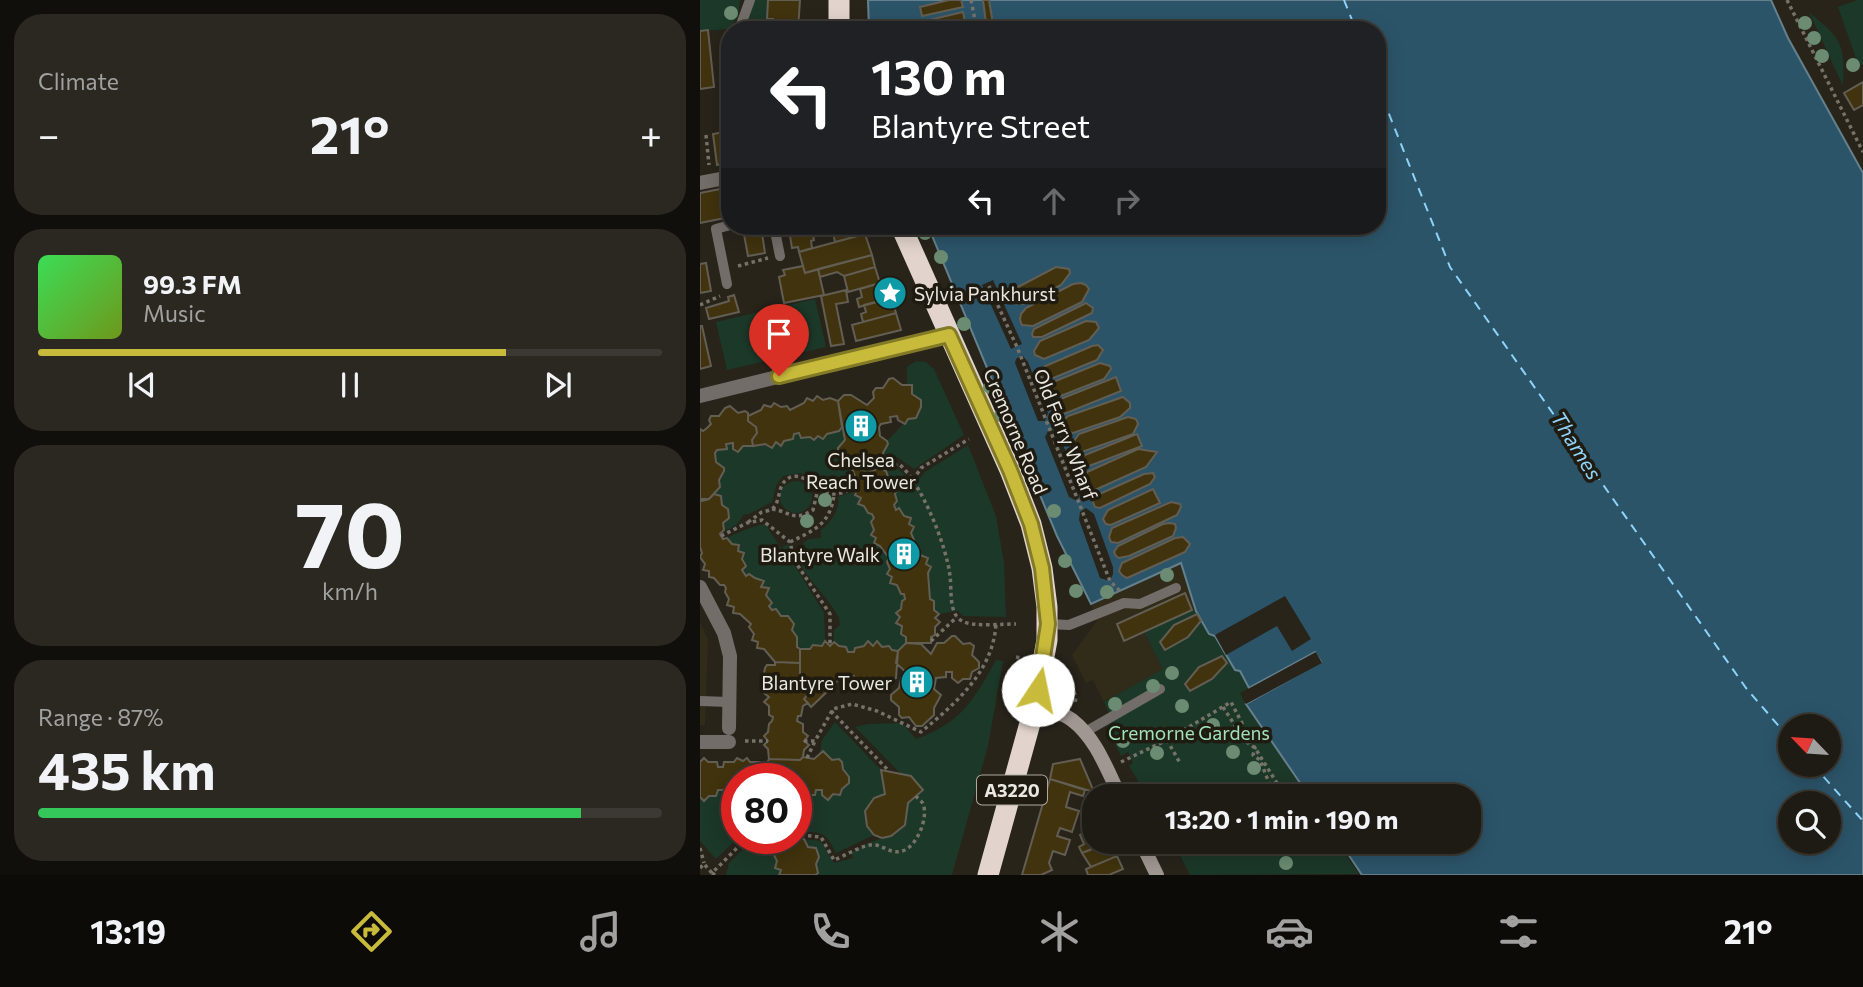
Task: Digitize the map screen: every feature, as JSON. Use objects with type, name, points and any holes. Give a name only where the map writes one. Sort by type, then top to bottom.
[{"type":"highway","points":[[839,0],[839,21]]},
{"type":"highway","name":"A3220","points":[[905,235],[949,335]]},
{"type":"highway","name":"Cremorne Road","points":[[949,335],[1010,470],[1031,524],[1042,568],[1048,624],[1035,705],[988,875]]},
{"type":"street","points":[[700,396],[949,335]]},
{"type":"street","points":[[700,587],[724,633],[730,656],[729,735],[700,743]]},
{"type":"street","points":[[1035,705],[1072,720],[1085,732],[1114,784]]},
{"type":"street","points":[[1147,854],[1157,875]]},
{"type":"lane","points":[[742,21],[750,0]]},
{"type":"lane","points":[[721,228],[716,229],[727,284]]},
{"type":"lane","points":[[776,235],[780,256]]},
{"type":"lane","points":[[1048,624],[1069,625],[1124,603],[1140,604],[1176,588]]},
{"type":"lane","points":[[1085,732],[1160,690]]},
{"type":"lane","points":[[700,701],[729,702]]},
{"type":"path","points":[[971,0],[975,21]]},
{"type":"path","points":[[1787,0],[1863,152]]},
{"type":"path","points":[[706,135],[715,178]]},
{"type":"path","points":[[724,270],[780,256]]},
{"type":"path","points":[[700,305],[720,297],[727,284]]},
{"type":"path","name":"Old Ferry Wharf","points":[[989,286],[1017,347],[1110,581],[1120,591]]},
{"type":"path","points":[[913,480],[921,468],[970,439]]},
{"type":"path","points":[[880,467],[899,464],[913,480],[948,561],[952,607],[957,617],[965,623],[1016,624]]},
{"type":"path","points":[[772,509],[780,487],[792,477],[807,479],[818,489],[834,495],[856,487]]},
{"type":"path","points":[[721,536],[772,509],[794,517],[805,514],[813,509],[818,489]]},
{"type":"path","points":[[790,542],[818,528],[828,516],[834,495]]},
{"type":"path","points":[[747,523],[762,520],[790,542],[794,560],[830,614],[830,646]]},
{"type":"path","points":[[931,641],[957,617]]},
{"type":"path","points":[[807,758],[831,711],[852,704],[901,721],[921,732],[946,711],[980,672],[990,657],[996,624]]},
{"type":"path","points":[[1107,771],[1231,702],[1255,748],[1278,784]]},
{"type":"path","points":[[1223,707],[1245,741],[1255,748]]},
{"type":"path","points":[[831,711],[889,771]]},
{"type":"path","points":[[729,735],[768,741]]},
{"type":"path","points":[[1167,740],[1180,763]]},
{"type":"path","points":[[804,741],[814,741]]},
{"type":"path","points":[[1255,748],[1253,755],[1260,760],[1269,784]]},
{"type":"path","points":[[812,836],[821,837],[834,860],[875,845],[895,852],[905,851],[915,843],[923,816],[923,805],[916,796]]},
{"type":"path","points":[[700,848],[702,866],[714,874],[732,854]]},
{"type":"shaded area","points":[[1181,563],[1196,611],[1144,632],[1164,669],[1104,702],[1093,680],[1086,683],[1072,655],[1097,621],[1091,604]]},
{"type":"shaded area","points":[[700,622],[708,640],[705,725],[700,725]]},
{"type":"green space","points":[[700,0],[740,0],[738,17],[735,21],[721,21],[721,30],[700,31]]},
{"type":"green space","points":[[753,0],[768,0],[767,19],[773,21],[747,20]]},
{"type":"green space","points":[[1863,0],[1863,64],[1859,67],[1838,7]]},
{"type":"green space","points":[[1809,12],[1829,29],[1839,43],[1843,60],[1843,86]]},
{"type":"green space","points":[[815,299],[826,347],[727,370],[716,322]]},
{"type":"green space","points":[[916,361],[926,362],[934,369],[964,435],[914,469],[897,457],[884,460],[883,453],[887,441],[908,419],[916,418],[921,407],[921,400],[912,394],[912,385],[907,384],[907,367]]},
{"type":"green space","points":[[842,427],[845,440],[838,448],[856,478],[854,482],[834,489],[800,473],[783,476],[776,486],[772,502],[744,514],[736,525],[724,530],[723,523],[729,518],[728,509],[714,494],[720,487],[719,480],[724,471],[716,462],[717,450],[727,449],[726,444],[733,443],[733,449],[738,452],[743,446],[776,442],[781,446],[784,441],[793,439],[794,434],[799,433],[801,438],[810,437],[814,440],[818,436],[823,439]]},
{"type":"green space","points":[[968,445],[996,516],[1004,563],[1006,617],[963,616],[958,611],[939,614],[934,610],[928,583],[931,567],[926,564],[927,558],[920,555],[917,548],[912,548],[910,544],[914,540],[911,533],[914,527],[909,524],[911,518],[904,516],[901,510],[896,510],[895,494],[898,488],[893,485],[894,479],[888,477],[886,471],[898,469],[910,480],[920,478],[925,472]]},
{"type":"green space","points":[[796,481],[807,486],[812,497],[807,508],[796,513],[785,508],[780,497],[785,486]]},
{"type":"green space","points":[[857,490],[855,495],[861,498],[858,504],[864,506],[874,518],[871,522],[874,530],[871,535],[876,538],[874,543],[880,546],[889,558],[887,562],[890,569],[887,574],[892,577],[890,583],[897,585],[901,594],[904,594],[905,599],[897,613],[900,617],[897,623],[902,626],[901,634],[906,637],[906,643],[898,651],[882,647],[877,642],[873,646],[868,641],[864,646],[855,648],[854,652],[848,652],[846,647],[834,642],[834,630],[840,625],[839,618],[800,563],[804,553],[808,551],[803,543],[809,539],[821,538],[821,530],[836,511],[838,497]]},
{"type":"green space","points":[[765,524],[781,548],[788,544],[792,561],[824,613],[825,641],[822,646],[813,645],[810,649],[797,647],[797,637],[792,630],[794,624],[788,616],[781,616],[776,609],[772,610],[769,606],[772,603],[766,595],[769,588],[761,587],[764,580],[750,574],[746,576],[742,570],[746,566],[742,559],[744,553],[738,551],[739,545],[732,544],[727,538]]},
{"type":"green space","name":"Cremorne Gardens","points":[[1192,610],[1196,611],[1209,634],[1215,635],[1234,670],[1240,671],[1249,688],[1240,693],[1299,784],[1140,784],[1129,766],[1133,763],[1128,752],[1121,756],[1106,726],[1113,722],[1104,702],[1163,669],[1144,632]]},
{"type":"green space","points":[[996,660],[1003,661],[988,746],[952,875],[815,875],[819,856],[816,848],[812,848],[812,840],[821,841],[834,863],[853,858],[851,853],[898,831],[905,821],[908,803],[923,790],[911,776],[900,773],[855,727],[902,723],[916,739],[955,718],[981,687]]},
{"type":"green space","points":[[835,722],[881,770],[885,794],[874,798],[865,811],[867,826],[874,835],[836,853],[824,835],[812,833],[812,795],[815,795],[816,790],[822,790],[822,795],[828,799],[833,794],[841,795],[842,789],[849,783],[842,762],[832,760],[823,751],[820,752],[822,740]]},
{"type":"green space","points":[[718,790],[721,790],[721,854],[716,859],[700,841],[700,797],[716,796]]},
{"type":"green space","points":[[738,854],[775,854],[777,861],[775,868],[781,870],[779,875],[726,875],[729,863]]},
{"type":"green space","points":[[1179,854],[1345,854],[1359,874],[1190,875]]},
{"type":"water","name":"Thames","points":[[868,0],[1771,0],[1788,38],[1863,173],[1863,875],[1362,875],[1348,854],[1481,854],[1481,784],[1301,784],[1246,704],[1321,662],[1315,652],[1249,688],[1215,636],[1209,634],[1196,611],[1181,563],[1091,604],[1057,536],[932,235],[1386,235],[1386,21],[869,21]]},
{"type":"pier","points":[[993,280],[1022,344],[1011,349],[982,285]]},
{"type":"pier","points":[[1022,355],[1028,362],[1048,413],[1045,421],[1038,421],[1015,363]]},
{"type":"pier","points":[[1049,429],[1059,434],[1081,492],[1077,501],[1069,497],[1045,437]]},
{"type":"pier","points":[[1086,508],[1094,514],[1113,567],[1110,581],[1100,578],[1079,520],[1080,512]]},
{"type":"pier","points":[[1285,596],[1311,639],[1292,651],[1277,626],[1226,655],[1215,635]]},
{"type":"pier","points":[[1316,652],[1322,663],[1246,704],[1244,700],[1317,661],[1314,657],[1251,691],[1246,690]]},
{"type":"building","points":[[768,0],[800,0],[799,21],[767,19]]},
{"type":"building","points":[[961,0],[963,7],[922,16],[920,7]]},
{"type":"building","points":[[983,0],[989,0],[992,21],[986,21]]},
{"type":"building","points":[[963,12],[965,21],[925,21]]},
{"type":"building","points":[[708,30],[714,87],[700,89],[700,31]]},
{"type":"building","points":[[1863,82],[1863,105],[1854,110],[1844,93]]},
{"type":"building","points":[[721,133],[721,164],[717,165],[713,134]]},
{"type":"building","points":[[721,189],[721,219],[700,223],[700,193]]},
{"type":"building","points":[[744,235],[762,235],[765,253],[748,256]]},
{"type":"building","points":[[813,235],[812,248],[799,252],[798,247],[792,248],[790,236]]},
{"type":"building","points":[[834,235],[861,235],[835,242]]},
{"type":"building","points":[[865,235],[872,255],[805,273],[799,252]]},
{"type":"building","points":[[872,255],[875,267],[844,276],[837,272],[820,277],[818,269]]},
{"type":"building","points":[[706,263],[711,291],[700,293],[700,264]]},
{"type":"building","points":[[803,266],[805,273],[818,269],[824,295],[784,303],[779,277],[785,275],[783,270]]},
{"type":"building","points":[[875,267],[880,283],[848,292],[844,276]]},
{"type":"building","points":[[1056,267],[1069,269],[1070,273],[1061,285],[1024,304],[1014,303],[1012,299],[1016,288]]},
{"type":"building","points":[[887,281],[891,298],[859,307],[857,299],[862,297],[860,289]]},
{"type":"building","points":[[1081,283],[1089,289],[1082,302],[1033,326],[1022,325],[1021,314],[1026,308],[1073,284]]},
{"type":"building","points":[[846,290],[848,302],[836,304],[844,344],[831,346],[821,296]]},
{"type":"building","points":[[734,295],[739,312],[709,319],[706,308],[729,301],[728,297]]},
{"type":"building","points":[[891,298],[896,313],[863,322],[861,314],[866,312],[864,305]]},
{"type":"building","points":[[1086,303],[1093,308],[1092,313],[1042,337],[1033,337],[1034,329]]},
{"type":"building","points":[[896,313],[901,330],[856,341],[852,325]]},
{"type":"building","points":[[1086,321],[1096,322],[1099,328],[1089,340],[1044,359],[1035,355],[1034,351],[1040,341]]},
{"type":"building","points":[[700,326],[711,366],[700,369]]},
{"type":"building","points":[[1098,345],[1103,350],[1097,360],[1051,379],[1042,378],[1040,374],[1043,367]]},
{"type":"building","points":[[1100,363],[1110,366],[1111,369],[1104,379],[1058,397],[1049,393],[1053,382]]},
{"type":"building","points":[[1116,377],[1121,391],[1064,414],[1056,406],[1063,398]]},
{"type":"building","name":"Chelsea Reach Tower","points":[[893,378],[902,385],[912,385],[912,394],[921,400],[921,407],[916,418],[908,419],[905,424],[898,420],[897,416],[890,417],[891,422],[879,427],[880,436],[888,444],[883,453],[883,464],[867,473],[858,467],[852,469],[848,459],[838,453],[838,448],[845,440],[838,401],[844,395],[851,395],[867,405],[874,398],[873,392],[876,388],[883,388],[889,379]]},
{"type":"building","points":[[817,396],[823,400],[830,398],[838,401],[842,427],[839,431],[827,434],[823,439],[818,436],[814,440],[810,437],[801,438],[799,433],[794,434],[793,439],[784,441],[781,446],[776,442],[772,448],[765,444],[753,446],[756,427],[748,421],[748,416],[761,410],[764,405],[771,407],[774,403],[781,407],[787,406],[790,410],[804,403],[807,398],[813,401]]},
{"type":"building","points":[[1123,397],[1130,403],[1130,408],[1120,417],[1073,433],[1067,431],[1064,420],[1068,416]]},
{"type":"building","points":[[730,406],[738,413],[748,413],[748,421],[756,427],[757,433],[752,440],[753,446],[743,446],[738,452],[733,449],[733,443],[726,444],[727,449],[717,450],[716,462],[724,468],[719,480],[720,487],[709,499],[702,501],[700,429],[703,431],[711,424],[711,416],[719,416]]},
{"type":"building","points":[[1128,417],[1136,419],[1138,424],[1133,434],[1079,453],[1075,452],[1071,445],[1079,434]]},
{"type":"building","points":[[1137,434],[1142,446],[1081,469],[1078,463],[1080,457]]},
{"type":"building","points":[[1138,449],[1157,452],[1146,467],[1095,490],[1085,487],[1083,481],[1087,472]]},
{"type":"building","name":"Blantyre Walk","points":[[878,464],[888,477],[894,479],[893,485],[898,487],[894,505],[896,510],[899,508],[904,516],[911,518],[909,524],[914,527],[911,533],[914,540],[910,544],[912,548],[917,548],[920,555],[928,558],[926,564],[931,567],[928,573],[930,599],[934,601],[934,610],[939,614],[935,618],[940,622],[935,627],[931,643],[906,643],[906,637],[901,634],[902,626],[896,623],[900,617],[896,613],[901,609],[904,594],[901,594],[897,585],[890,583],[892,577],[887,574],[890,569],[887,562],[889,558],[880,546],[874,543],[876,538],[871,535],[874,530],[871,522],[874,518],[864,506],[858,504],[861,498],[855,495],[856,478],[852,469],[858,467],[867,473],[875,470]]},
{"type":"building","points":[[1153,473],[1155,477],[1150,484],[1100,508],[1095,507],[1095,496],[1144,474]]},
{"type":"building","points":[[1153,489],[1160,503],[1111,525],[1106,524],[1103,519],[1108,510]]},
{"type":"building","points":[[714,494],[721,496],[722,505],[728,509],[729,518],[723,523],[724,530],[720,534],[723,539],[727,538],[732,544],[739,545],[738,551],[744,553],[742,559],[746,566],[742,570],[746,576],[749,574],[764,581],[761,587],[769,588],[766,595],[772,603],[769,606],[772,610],[776,609],[781,616],[788,616],[794,624],[792,630],[800,649],[800,663],[775,662],[764,649],[757,648],[758,642],[752,640],[754,634],[749,627],[751,624],[740,614],[733,613],[734,607],[727,605],[729,599],[724,585],[709,577],[709,571],[703,570],[705,564],[700,557],[700,499],[709,499]]},
{"type":"building","points":[[1171,502],[1180,504],[1177,515],[1118,543],[1111,542],[1109,537],[1112,528]]},
{"type":"building","points":[[1170,523],[1175,524],[1176,528],[1173,536],[1129,556],[1116,556],[1114,552],[1118,546]]},
{"type":"building","points":[[1183,537],[1190,544],[1185,552],[1127,578],[1119,571],[1122,563],[1175,538]]},
{"type":"building","points":[[1185,593],[1192,610],[1124,641],[1117,624]]},
{"type":"building","points":[[1197,614],[1201,621],[1188,637],[1165,650],[1160,642],[1174,625]]},
{"type":"building","name":"Blantyre Tower","points":[[952,636],[963,644],[970,643],[974,646],[972,655],[979,662],[979,668],[972,672],[970,679],[963,679],[958,683],[952,678],[952,672],[946,672],[946,677],[936,678],[934,689],[941,695],[934,708],[934,715],[922,726],[916,726],[909,717],[902,718],[899,715],[899,707],[891,700],[891,695],[899,688],[901,678],[910,676],[896,663],[898,651],[906,643],[921,644],[931,654],[937,643],[944,643]]},
{"type":"building","points":[[825,641],[830,646],[834,642],[846,647],[848,652],[854,652],[855,648],[864,646],[868,641],[873,646],[877,641],[882,647],[889,646],[898,651],[896,678],[889,681],[855,680],[854,676],[848,676],[847,680],[838,680],[834,685],[829,681],[825,685],[821,680],[800,678],[800,649],[810,649],[813,645],[822,646]]},
{"type":"building","points":[[1222,656],[1227,663],[1212,679],[1190,691],[1185,684],[1199,667]]},
{"type":"building","points":[[775,662],[800,663],[800,678],[804,680],[803,689],[808,694],[804,699],[808,703],[803,706],[797,721],[803,724],[803,732],[808,736],[804,741],[809,745],[800,760],[769,759],[768,749],[764,745],[768,741],[764,736],[773,717],[769,715],[769,706],[764,702],[769,697],[764,693],[769,689],[771,675],[764,673],[767,665],[775,665]]},
{"type":"building","points":[[800,678],[821,680],[825,685],[829,681],[834,685],[811,707],[804,699],[808,694],[803,689],[804,680]]},
{"type":"building","points":[[823,751],[832,760],[839,759],[842,762],[849,783],[840,795],[833,794],[828,800],[822,795],[822,790],[816,790],[815,795],[812,795],[812,763],[767,763],[769,759],[814,759]]},
{"type":"building","points":[[704,758],[708,762],[717,762],[718,767],[721,767],[721,790],[718,790],[716,796],[709,796],[704,801],[700,797],[700,762]]},
{"type":"building","points":[[737,758],[759,762],[724,763],[734,762]]},
{"type":"building","points":[[1080,759],[1091,784],[1082,784],[1082,788],[1050,779],[1053,764]]},
{"type":"building","points":[[881,770],[911,776],[923,790],[908,803],[905,825],[891,836],[882,838],[874,835],[867,826],[865,811],[874,798],[885,794]]},
{"type":"building","points":[[1050,779],[1082,789],[1082,796],[1070,792],[1066,807],[1079,811],[1072,832],[1060,828],[1057,836],[1070,840],[1065,855],[1053,851],[1049,863],[1052,870],[1041,875],[1022,875]]},
{"type":"building","points":[[812,848],[816,848],[819,857],[816,864],[818,873],[779,875],[781,870],[775,868],[777,861],[774,855],[812,854]]},
{"type":"building","points":[[1083,854],[1116,854],[1117,856],[1091,867]]},
{"type":"building","points":[[1117,856],[1123,869],[1109,875],[1088,875],[1086,869]]},
{"type":"ferry route","points":[[1344,0],[1352,21]]},
{"type":"ferry route","points":[[1386,107],[1450,267],[1746,688],[1778,725]]},
{"type":"ferry route","points":[[1824,777],[1863,821]]},
{"type":"place","name":"Sylvia Pankhurst","points":[[890,293]]},
{"type":"place","name":"Chelsea Reach Tower","points":[[861,426]]},
{"type":"place","name":"Blantyre Walk","points":[[904,554]]},
{"type":"place","name":"Blantyre Tower","points":[[917,682]]},
{"type":"route","points":[[779,376],[949,335],[1010,470],[1031,524],[1042,568],[1048,624],[1038,690]]}]
